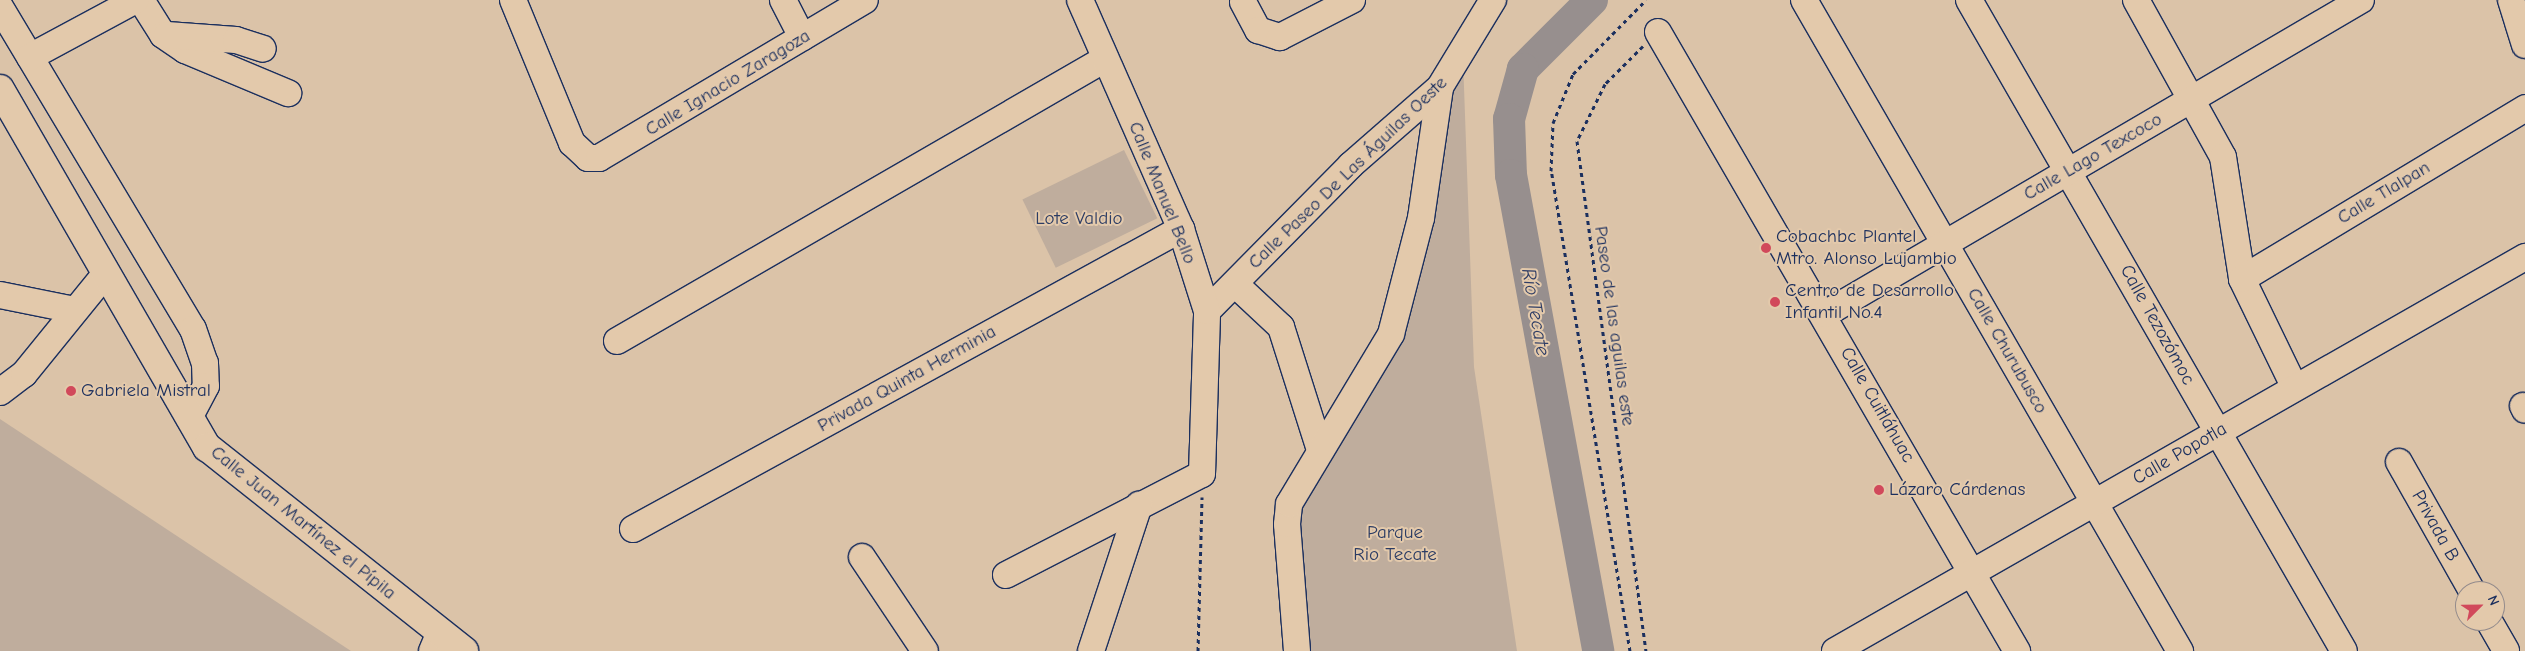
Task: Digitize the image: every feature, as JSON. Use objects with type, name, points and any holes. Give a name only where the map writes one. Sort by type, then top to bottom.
[{"type":"main road","name":"Calle Juan Martínez el Pípila","points":[[0,89],[207,447],[436,642],[464,651]]},
{"type":"street","points":[[30,57],[136,0]]},
{"type":"street","points":[[141,0],[163,35],[185,50],[288,92]]},
{"type":"street","name":"Calle Ignacio Zaragoza","points":[[513,0],[572,144],[588,158],[611,154],[865,0]]},
{"type":"street","points":[[784,0],[802,37]]},
{"type":"street","name":"Calle Manuel Bello","points":[[1080,0],[1181,229],[1207,311],[1202,474]]},
{"type":"street","points":[[1243,2],[1258,30],[1280,37],[1352,0]]},
{"type":"street","name":"Calle Paseo De Las Águilas Oeste","points":[[1207,311],[1351,165],[1440,87],[1493,0]]},
{"type":"street","name":"Calle Churubusco","points":[[1804,0],[2180,651]]},
{"type":"street","name":"Calle Tezozómoc","points":[[1969,0],[2069,168],[2218,433],[2344,651]]},
{"type":"street","points":[[2136,0],[2193,100],[2227,169],[2242,279],[2294,388]]},
{"type":"street","points":[[2511,0],[2525,45]]},
{"type":"street","name":"Calle Lago Texcoco","points":[[1825,314],[1946,244],[2069,168],[2193,100],[2345,4]]},
{"type":"street","points":[[0,7],[193,329],[205,363],[206,386],[189,418]]},
{"type":"street","name":"Calle Cuitláhuac","points":[[1658,32],[1825,314],[2017,651]]},
{"type":"street","points":[[163,35],[236,40],[263,49]]},
{"type":"street","points":[[617,340],[1105,60]]},
{"type":"street","points":[[1297,651],[1287,524],[1289,504],[1391,334],[1421,218],[1440,87]]},
{"type":"street","name":"Calle Tlalpan","points":[[2242,279],[2525,108]]},
{"type":"street","name":"Privada Quinta Herminia","points":[[633,529],[1181,229]]},
{"type":"street","name":"Calle Popotla","points":[[1844,649],[1972,573],[2525,256]]},
{"type":"street","points":[[0,392],[24,374],[106,274]]},
{"type":"street","points":[[1235,284],[1281,327],[1320,450]]},
{"type":"street","points":[[0,294],[75,310]]},
{"type":"street","name":"Privada B","points":[[2399,462],[2466,581]]},
{"type":"street","points":[[1006,575],[1202,474]]},
{"type":"street","points":[[1090,651],[1139,505]]},
{"type":"street","points":[[862,557],[925,651]]},
{"type":"street","points":[[2495,631],[2506,651]]},
{"type":"path","points":[[1630,651],[1551,171],[1553,123],[1573,74],[1646,0]]},
{"type":"path","name":"Paseo de las aguilas este","points":[[1646,651],[1577,141],[1605,84],[1658,32]]},
{"type":"path","points":[[1198,651],[1202,474]]},
{"type":"green space","name":"Parque Rio Tecate","points":[[1463,59],[1474,367],[1517,651],[1296,651],[1288,534],[1320,450],[1375,372],[1419,200]]},
{"type":"green space","name":"Lote Valdio","points":[[1124,150],[1157,218],[1056,268],[1022,200]]},
{"type":"green space","points":[[0,419],[351,651],[0,651]]},
{"type":"waterway","name":"Río Tecate","points":[[1592,0],[1523,69],[1509,119],[1511,175],[1598,651]]},
{"type":"place","name":"Cobachbc Plantel Mtro. Alonso Lujambio","points":[[1766,248]]},
{"type":"place","name":"Centro de Desarrollo Infantil No.4","points":[[1775,302]]},
{"type":"place","name":"Gabriela Mistral","points":[[71,391]]},
{"type":"place","name":"Lázaro Cárdenas","points":[[1879,490]]}]
